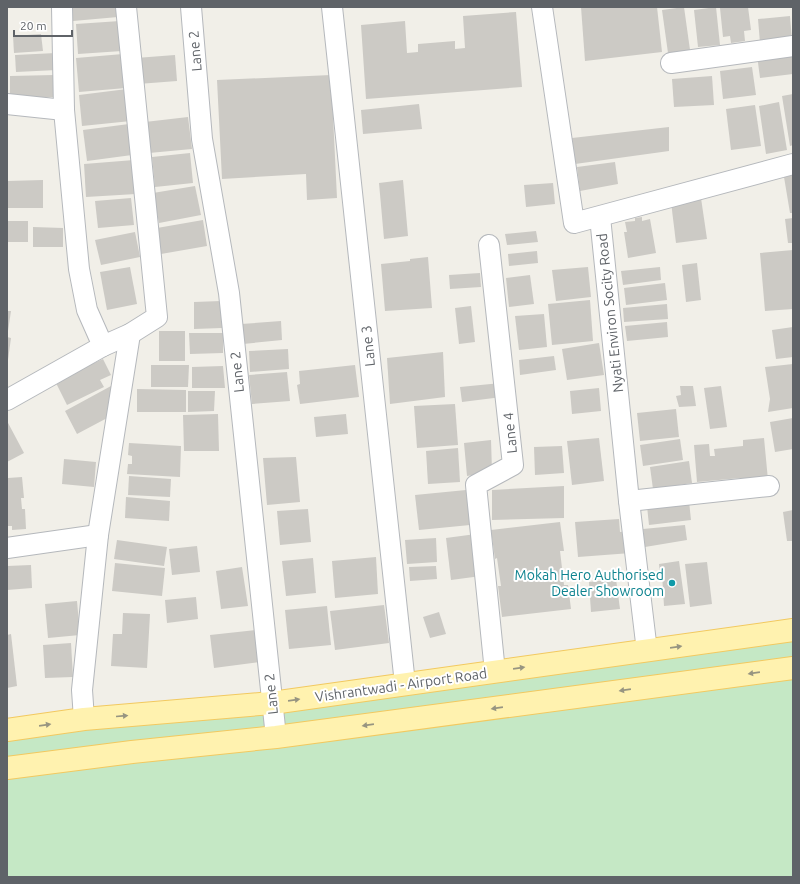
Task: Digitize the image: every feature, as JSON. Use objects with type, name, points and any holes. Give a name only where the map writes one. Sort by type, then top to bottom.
[{"type":"main road","name":"Vishrantwadi - Airport Road","points":[[7,730],[84,720],[272,703],[793,630]]},
{"type":"main road","points":[[7,768],[132,752],[276,737],[793,668]]},
{"type":"street","points":[[62,7],[64,110],[79,269],[87,310],[103,346]]},
{"type":"street","points":[[7,400],[103,346],[130,334],[157,317],[126,7]]},
{"type":"street","name":"Lane 2","points":[[191,7],[202,139],[228,293],[276,737]]},
{"type":"street","name":"Lane 3","points":[[332,7],[405,684]]},
{"type":"street","name":"Nyati Environ Socity Road","points":[[542,7],[574,223],[600,217],[629,501],[647,650]]},
{"type":"street","points":[[672,62],[793,46]]},
{"type":"street","points":[[7,104],[64,110]]},
{"type":"street","points":[[600,217],[793,164]]},
{"type":"street","name":"Lane 4","points":[[490,245],[513,465],[476,485],[495,672]]},
{"type":"street","points":[[84,720],[82,690],[98,535],[130,334]]},
{"type":"street","points":[[629,501],[769,486]]},
{"type":"street","points":[[7,548],[98,535]]},
{"type":"green space","points":[[793,620],[793,877],[7,877],[7,741]]},
{"type":"building","points":[[71,7],[117,7],[118,17],[73,21]]},
{"type":"building","points":[[581,7],[657,7],[662,52],[585,61]]},
{"type":"building","points":[[684,7],[690,50],[668,53],[662,10]]},
{"type":"building","points":[[716,7],[720,45],[698,47],[694,10]]},
{"type":"building","points":[[748,7],[751,30],[744,31],[745,41],[731,43],[730,36],[723,37],[720,8]]},
{"type":"building","points":[[516,12],[522,87],[366,99],[361,25],[405,21],[407,53],[418,52],[418,44],[455,41],[455,49],[465,48],[463,16]]},
{"type":"building","points":[[790,16],[792,41],[760,43],[758,19]]},
{"type":"building","points":[[120,21],[122,51],[78,54],[76,24]]},
{"type":"building","points":[[41,34],[43,51],[14,53],[13,36]]},
{"type":"building","points":[[793,50],[793,74],[760,78],[757,55]]},
{"type":"building","points":[[56,53],[57,70],[16,72],[15,55]]},
{"type":"building","points":[[123,54],[126,88],[79,92],[76,58]]},
{"type":"building","points":[[175,55],[177,81],[138,84],[136,58]]},
{"type":"building","points":[[752,67],[756,95],[723,99],[720,71]]},
{"type":"building","points":[[54,75],[55,97],[10,98],[10,76]]},
{"type":"building","points":[[331,75],[337,198],[307,200],[306,174],[222,179],[217,80]]},
{"type":"building","points":[[712,76],[714,105],[674,107],[672,79]]},
{"type":"building","points":[[127,89],[131,121],[82,126],[79,95]]},
{"type":"building","points":[[793,94],[793,145],[790,146],[782,96]]},
{"type":"building","points":[[779,102],[787,150],[766,154],[759,106]]},
{"type":"building","points":[[419,104],[422,129],[363,134],[361,110]]},
{"type":"building","points":[[755,105],[761,146],[731,150],[726,109]]},
{"type":"building","points":[[188,117],[192,149],[149,153],[145,122]]},
{"type":"building","points":[[129,124],[132,155],[87,161],[83,130]]},
{"type":"building","points":[[669,127],[669,151],[575,164],[572,138]]},
{"type":"building","points":[[190,153],[193,183],[155,187],[152,157]]},
{"type":"building","points":[[134,160],[136,194],[86,197],[84,164]]},
{"type":"building","points":[[615,162],[618,184],[580,191],[577,167]]},
{"type":"building","points":[[793,175],[793,213],[790,213],[784,177]]},
{"type":"building","points":[[43,180],[43,208],[7,208],[7,181]]},
{"type":"building","points":[[403,180],[408,236],[384,239],[379,183]]},
{"type":"building","points":[[553,183],[555,204],[526,207],[524,185]]},
{"type":"building","points":[[195,186],[201,215],[159,223],[153,193]]},
{"type":"building","points":[[131,198],[134,225],[98,228],[95,201]]},
{"type":"building","points":[[701,198],[707,239],[676,243],[671,202]]},
{"type":"building","points":[[642,217],[642,221],[650,219],[656,253],[628,258],[624,232],[627,232],[625,222],[635,221],[635,218]]},
{"type":"building","points":[[793,218],[793,243],[788,243],[785,219]]},
{"type":"building","points":[[203,220],[207,246],[161,254],[157,228]]},
{"type":"building","points":[[7,221],[28,221],[28,242],[7,242]]},
{"type":"building","points":[[33,227],[63,228],[63,247],[33,247]]},
{"type":"building","points":[[536,231],[538,242],[507,245],[505,234]]},
{"type":"building","points":[[135,232],[140,257],[101,265],[95,240]]},
{"type":"building","points":[[793,250],[793,309],[765,311],[760,253]]},
{"type":"building","points":[[537,251],[538,263],[509,266],[508,254]]},
{"type":"building","points":[[428,257],[432,308],[385,311],[381,264],[410,261],[410,259]]},
{"type":"building","points":[[697,263],[701,300],[686,302],[682,265]]},
{"type":"building","points":[[130,267],[137,304],[107,310],[100,272]]},
{"type":"building","points":[[588,267],[591,297],[556,301],[552,270]]},
{"type":"building","points":[[660,267],[661,280],[623,285],[621,271]]},
{"type":"building","points":[[480,273],[481,287],[450,289],[449,275]]},
{"type":"building","points":[[530,275],[534,304],[509,307],[506,278]]},
{"type":"building","points":[[665,283],[667,300],[626,305],[624,288]]},
{"type":"building","points":[[590,300],[593,341],[552,345],[548,304]]},
{"type":"building","points":[[221,301],[222,328],[194,329],[194,302]]},
{"type":"building","points":[[667,304],[668,319],[624,322],[623,308]]},
{"type":"building","points":[[471,306],[475,342],[459,344],[455,308]]},
{"type":"building","points":[[7,311],[11,311],[8,331],[7,331]]},
{"type":"building","points":[[544,314],[547,347],[519,350],[515,316]]},
{"type":"building","points":[[281,321],[282,340],[243,344],[241,324]]},
{"type":"building","points":[[667,322],[668,337],[627,341],[625,326]]},
{"type":"building","points":[[793,327],[793,357],[776,359],[772,330]]},
{"type":"building","points":[[159,331],[185,331],[185,361],[159,361]]},
{"type":"building","points":[[189,333],[223,333],[223,353],[190,354]]},
{"type":"building","points":[[7,337],[11,338],[8,360],[7,360]]},
{"type":"building","points":[[599,343],[604,375],[567,380],[562,349]]},
{"type":"building","points":[[288,349],[289,369],[250,372],[249,351]]},
{"type":"building","points":[[443,352],[445,397],[390,404],[387,358]]},
{"type":"building","points":[[554,356],[556,370],[520,375],[519,360]]},
{"type":"building","points":[[103,359],[111,375],[100,380],[104,387],[67,405],[55,381]]},
{"type":"building","points":[[793,364],[793,408],[768,412],[770,399],[765,367]]},
{"type":"building","points":[[151,365],[189,365],[188,387],[151,387]]},
{"type":"building","points":[[355,365],[359,397],[300,404],[297,385],[300,384],[299,371]]},
{"type":"building","points":[[223,366],[225,388],[192,388],[192,367]]},
{"type":"building","points":[[287,372],[290,401],[252,404],[249,375]]},
{"type":"building","points":[[501,383],[502,397],[462,402],[460,387]]},
{"type":"building","points":[[111,386],[112,400],[107,410],[109,417],[77,434],[65,411]]},
{"type":"building","points":[[680,386],[693,386],[696,406],[679,407],[676,396],[681,395]]},
{"type":"building","points":[[721,386],[727,427],[710,429],[704,388]]},
{"type":"building","points":[[599,388],[601,411],[572,414],[570,391]]},
{"type":"building","points":[[137,389],[186,390],[186,412],[137,412]]},
{"type":"building","points":[[188,391],[215,391],[214,411],[188,412]]},
{"type":"building","points":[[455,404],[458,445],[417,448],[414,406]]},
{"type":"building","points":[[676,409],[679,437],[640,441],[637,413]]},
{"type":"building","points":[[218,414],[219,451],[184,451],[183,415]]},
{"type":"building","points":[[346,414],[348,434],[316,437],[314,417]]},
{"type":"building","points":[[793,418],[793,449],[775,452],[770,422]]},
{"type":"building","points":[[7,421],[24,453],[7,462]]},
{"type":"building","points":[[599,438],[604,481],[572,485],[567,441]]},
{"type":"building","points":[[764,438],[768,480],[741,483],[740,478],[697,482],[694,445],[709,444],[710,456],[715,456],[714,449],[743,446],[743,440]]},
{"type":"building","points":[[680,439],[683,460],[643,466],[640,445]]},
{"type":"building","points":[[491,440],[492,472],[467,476],[464,443]]},
{"type":"building","points":[[129,443],[181,446],[180,477],[127,474],[128,464],[132,464],[132,456],[128,455]]},
{"type":"building","points":[[562,446],[564,473],[535,475],[534,447]]},
{"type":"building","points":[[458,448],[460,482],[428,484],[426,451]]},
{"type":"building","points":[[296,457],[300,502],[267,505],[263,458]]},
{"type":"building","points":[[64,459],[96,462],[94,487],[62,484]]},
{"type":"building","points":[[689,461],[692,483],[653,489],[650,467]]},
{"type":"building","points":[[129,476],[171,479],[170,497],[128,495]]},
{"type":"building","points":[[22,477],[24,498],[21,498],[22,509],[25,509],[26,529],[12,530],[12,526],[7,526],[7,481],[8,478]]},
{"type":"building","points":[[564,486],[564,518],[492,520],[492,490]]},
{"type":"building","points":[[466,490],[470,525],[419,530],[415,495]]},
{"type":"building","points":[[126,497],[170,501],[169,521],[125,518]]},
{"type":"building","points":[[689,501],[691,520],[649,525],[647,506]]},
{"type":"building","points":[[308,509],[311,542],[280,545],[277,511]]},
{"type":"building","points":[[793,510],[793,541],[787,541],[783,512]]},
{"type":"building","points":[[619,519],[620,532],[629,531],[631,553],[578,557],[575,522]]},
{"type":"building","points":[[560,522],[564,551],[560,551],[564,585],[568,585],[571,609],[502,617],[498,586],[501,586],[491,530]]},
{"type":"building","points":[[685,525],[687,540],[645,547],[643,529]]},
{"type":"building","points":[[476,534],[481,576],[451,580],[446,538]]},
{"type":"building","points":[[436,538],[437,562],[407,564],[405,540]]},
{"type":"building","points":[[117,540],[167,547],[164,566],[114,559]]},
{"type":"building","points":[[197,546],[200,572],[172,575],[169,549]]},
{"type":"building","points":[[376,557],[378,594],[335,598],[332,561]]},
{"type":"building","points":[[313,558],[316,593],[286,596],[282,561]]},
{"type":"building","name":"Mokah Hero Authorised Dealer Showroom","points":[[679,561],[685,604],[664,606],[662,574],[660,574],[659,564]]},
{"type":"building","points":[[707,562],[712,604],[690,607],[685,564]]},
{"type":"building","points":[[115,563],[165,568],[162,596],[112,591]]},
{"type":"building","points":[[31,565],[32,588],[7,590],[7,566]]},
{"type":"building","points":[[436,566],[437,579],[410,581],[409,567]]},
{"type":"building","points":[[242,567],[248,606],[221,609],[216,571]]},
{"type":"building","points":[[616,579],[620,609],[591,612],[589,582]]},
{"type":"building","points":[[196,597],[198,619],[167,623],[165,600]]},
{"type":"building","points":[[77,601],[80,635],[48,638],[45,604]]},
{"type":"building","points":[[384,605],[389,643],[335,650],[330,611]]},
{"type":"building","points":[[327,606],[331,645],[289,649],[285,610]]},
{"type":"building","points":[[439,612],[446,634],[430,638],[423,617]]},
{"type":"building","points":[[123,613],[150,614],[147,668],[111,666],[113,634],[122,634]]},
{"type":"building","points":[[256,630],[260,662],[214,668],[210,635]]},
{"type":"building","points":[[11,634],[17,686],[7,688],[7,635]]},
{"type":"building","points":[[71,643],[73,677],[45,678],[43,645]]},
{"type":"place","name":"Mokah Hero Authorised Dealer Showroom","points":[[672,583]]}]
